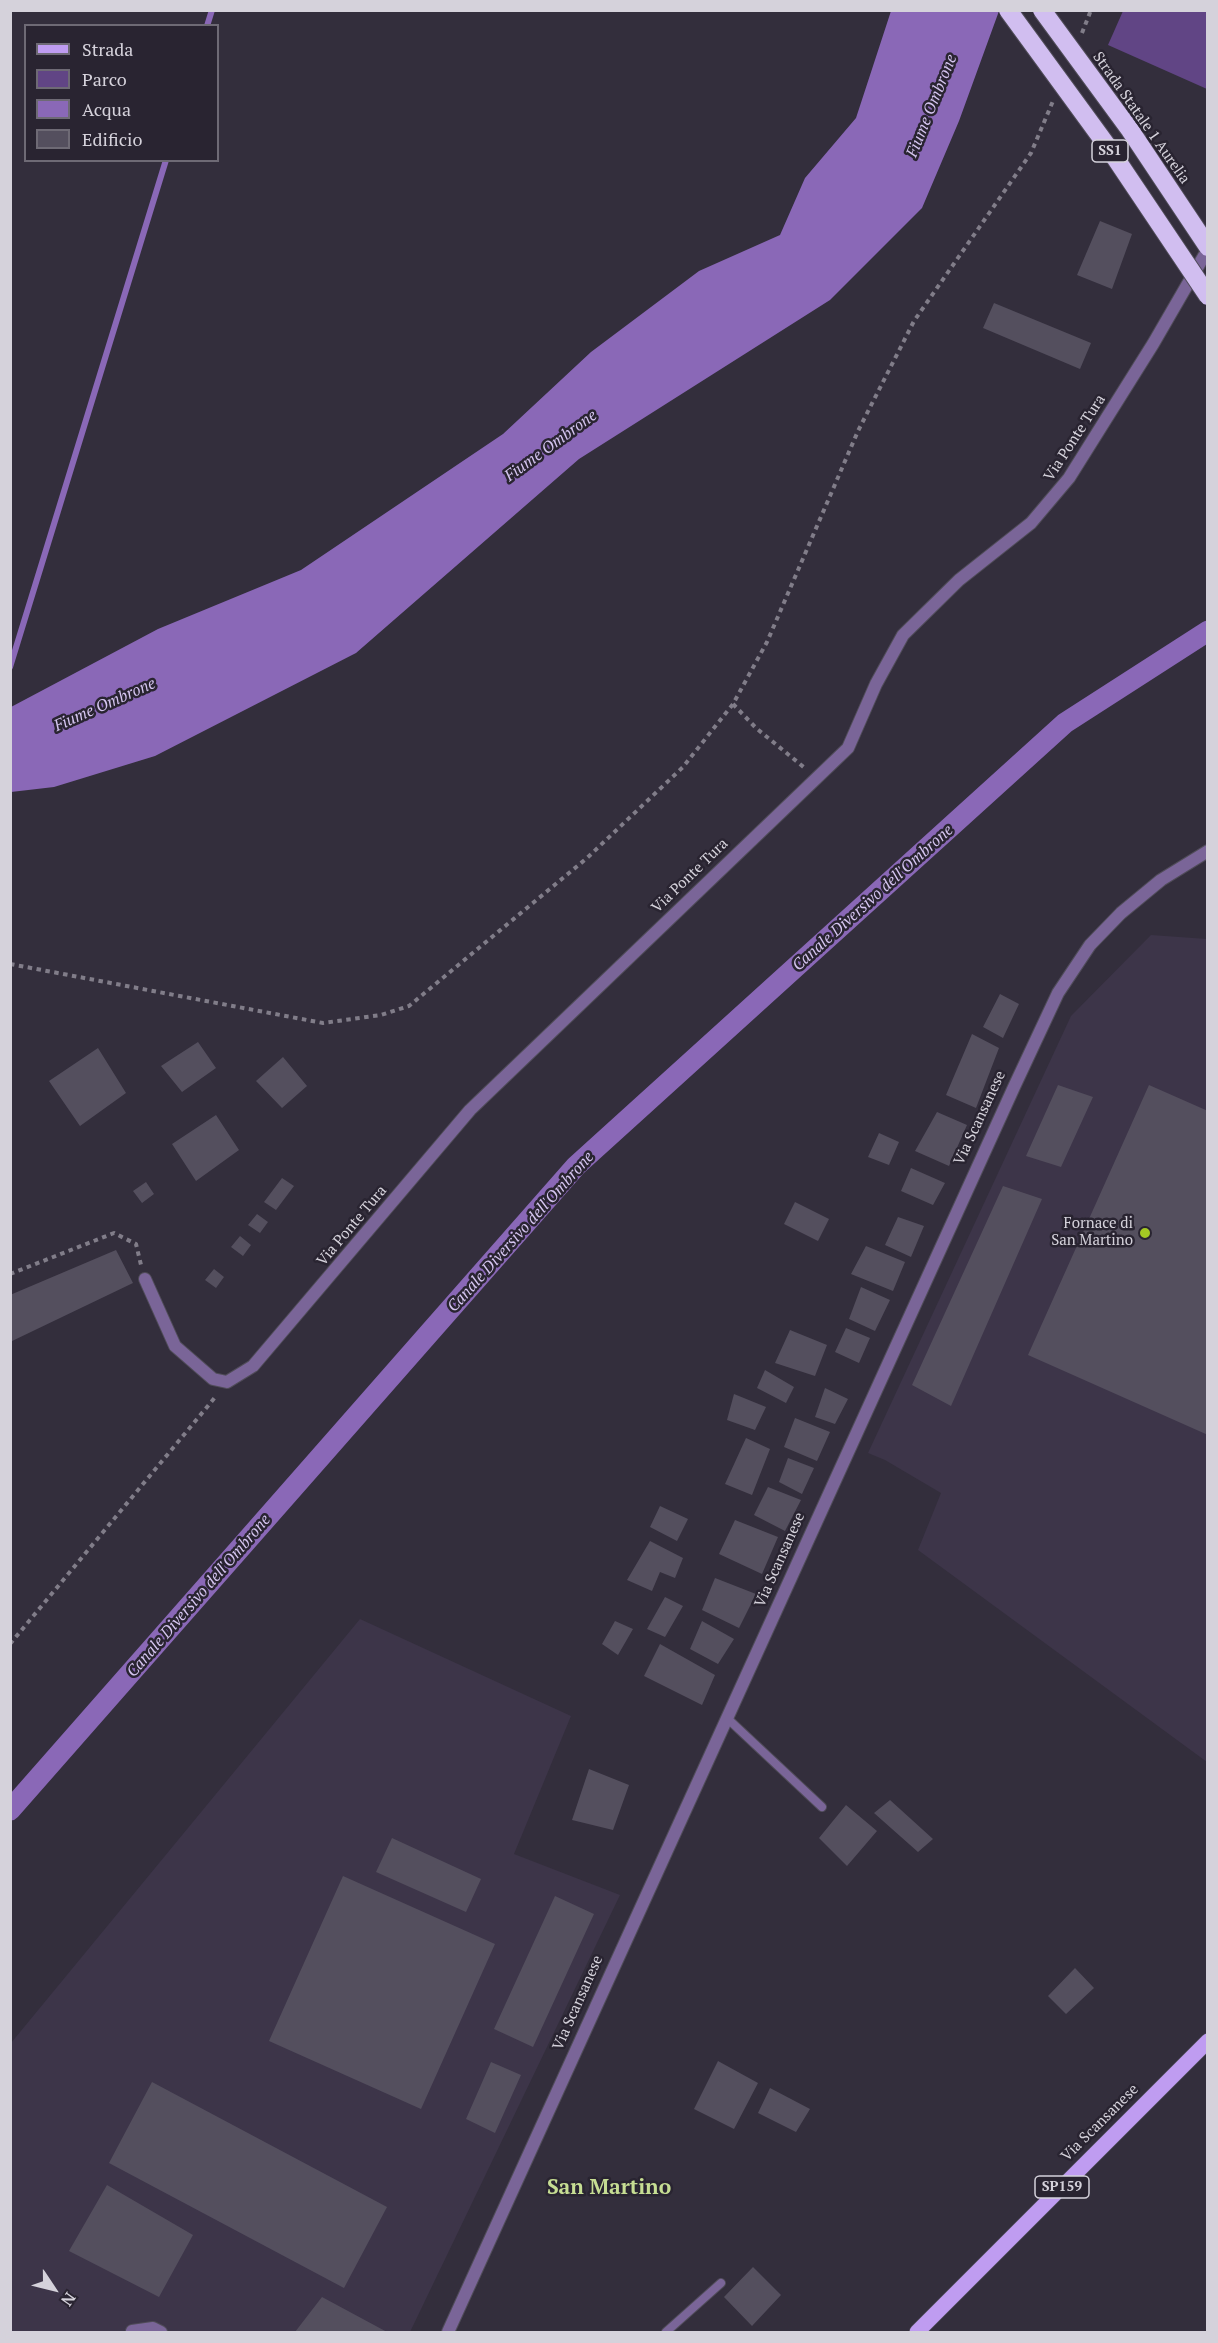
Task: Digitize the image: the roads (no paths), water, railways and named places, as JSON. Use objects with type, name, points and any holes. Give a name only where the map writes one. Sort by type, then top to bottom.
[{"type":"highway","name":"SS1","points":[[1008,10],[1108,147],[1208,296]]},
{"type":"highway","name":"Strada Statale 1 Aurelia","points":[[1042,10],[1130,130],[1208,248]]},
{"type":"main road","name":"Via Scansanese","points":[[917,2332],[1208,2042]]},
{"type":"street","name":"Via Ponte Tura","points":[[145,1279],[175,1346],[213,1379],[227,1382],[253,1366],[470,1110],[848,747],[876,684],[903,635],[959,579],[1031,523],[1069,478],[1153,344],[1208,248]]},
{"type":"street","name":"Via Scansanese","points":[[448,2332],[1058,993],[1090,945],[1121,913],[1161,880],[1208,851]]},
{"type":"street","points":[[132,2331],[153,2328],[161,2332]]},
{"type":"lane","points":[[728,1719],[822,1807]]},
{"type":"lane","points":[[666,2332],[720,2283]]},
{"type":"water","name":"Fiume Ombrone","points":[[891,11],[999,11],[959,121],[922,208],[830,300],[579,459],[356,653],[155,756],[54,787],[11,792],[11,707],[158,629],[301,570],[503,434],[591,352],[699,271],[780,235],[805,178],[856,118]]},
{"type":"waterway","points":[[208,24],[212,10]]},
{"type":"waterway","points":[[10,667],[165,162]]},
{"type":"waterway","name":"Canale Diversivo dell'Ombrone","points":[[10,1810],[576,1166],[1065,723],[1208,631]]},
{"type":"place","name":"Fornace di San Martino","points":[[1145,1233]]},
{"type":"district","name":"San Martino","points":[[609,2188]]}]
